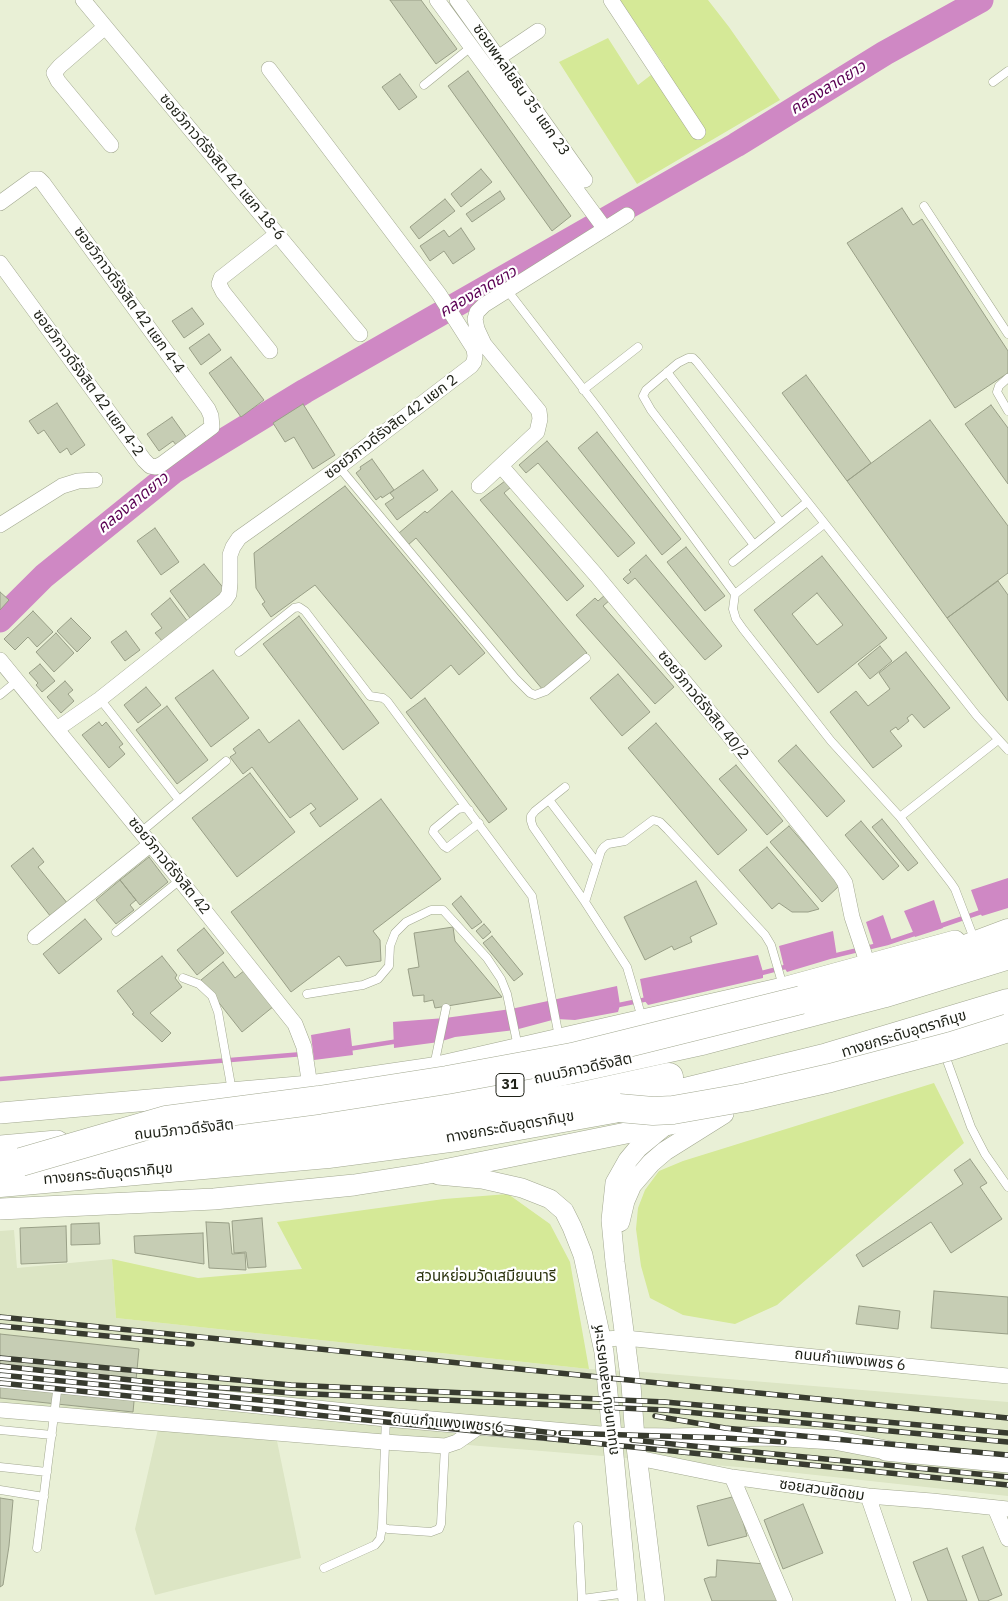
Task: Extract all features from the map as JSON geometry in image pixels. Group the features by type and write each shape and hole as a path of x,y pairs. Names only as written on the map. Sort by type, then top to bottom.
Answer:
{"highway":[{"path":"7,1157 166,1120 329,1099 447,1080 552,1060 788,986 928,963 1008,933"},
{"name":"ถนนวิภาวดีรังสิต","path":"7,1157 20,1147 324,1116 451,1100 526,1081 714,1040 884,996 1008,957"},
{"name":"ทางยกระดับอุตราภิมุข","path":"7,1157 343,1130 452,1117 578,1097 816,1042 1008,984"},
{"path":"0,1189 332,1160 462,1145 698,1098 825,1062 1008,1004"},
{"name":"ทางยกระดับอุตราภิมุข","path":"0,1183 328,1154 457,1137 619,1108 828,1057 1008,1004"},
{"path":"619,1108 653,1111 673,1110 747,1097 840,1076 951,1046 1008,1028"},
{"path":"440,1058 526,1081"}],"main road":[{"name":"31","path":"0,1113 310,1086 641,1012 788,986 866,958 970,927 1008,928"},
{"path":"0,1209 214,1199 345,1186 424,1174 724,1114 823,1092 1008,1039"}],"street":[{"name":"ซอยวิภาวดีรังสิต 42 แยก 18-6","path":"83,0 360,334"},
{"path":"437,0 603,227"},
{"name":"ซอยพหลโยธิน 35 แยก 23","path":"457,0 585,180"},
{"path":"611,0 698,132"},
{"path":"106,27 54,73 58,81 110,145"},
{"path":"498,58 538,31"},
{"name":"ซอยวิภาวดีรังสิต 42 แยก 2","path":"57,729 100,699 225,600 229,594 230,555 239,538 339,467 471,366 475,356 474,350 439,294 269,69"},
{"name":"ซอยวิภาวดีรังสิต 42 แยก 4-4","path":"0,203 29,181 39,179 43,183 208,410 211,416 212,427"},
{"path":"479,486 537,432 540,418 539,411 484,344 476,329 475,319 477,312 484,304 603,227 627,215"},
{"path":"270,351 223,292 219,284 221,278 277,234"},
{"name":"ซอยวิภาวดีรังสิต 42 แยก 4-2","path":"0,263 150,466 156,467 162,464 212,427"},
{"name":"ซอยวิภาวดีรังสิต 40/2","path":"501,466 596,575 727,732 840,876 848,893 854,922 866,958"},
{"path":"0,525 62,486 78,481 95,480"},
{"name":"ซอยวิภาวดีรังสิต 42","path":"0,660 295,1024 305,1052 310,1086"},
{"path":"35,937 151,844"},
{"path":"615,1262 620,1216 632,1185 651,1163 665,1151 724,1114"},
{"name":"ถนนเทศบาลสงเคราะห์","path":"655,1601 611,1220 615,1183 628,1160 638,1148 666,1125"},
{"name":"ถนนเทศบาลสงเคราะห์","path":"424,1174 482,1179 522,1188 550,1199 564,1212 572,1227 583,1255 602,1339 608,1382 628,1597"},
{"name":"ถนนกำแพงเพชร 6","path":"602,1339 625,1338 1008,1376"},
{"name":"ถนนกำแพงเพชร 6","path":"0,1378 386,1417 612,1437 637,1449 769,1436 834,1440 896,1452 1008,1463"},
{"path":"0,1410 54,1416 445,1446 457,1442 480,1426"},
{"name":"ซอยสวนชิดชม","path":"637,1449 732,1477 868,1496 1002,1508"},
{"path":"732,1477 785,1601"},
{"path":"868,1496 904,1601"},
{"path":"1002,1508 1008,1539"}],"lane":[{"path":"424,85 471,47"},
{"path":"993,82 1008,71"},
{"path":"924,206 1008,334"},
{"path":"507,290 735,594"},
{"path":"583,390 638,347"},
{"path":"754,545 651,410 643,396 646,390 667,372 688,358 693,358 698,362 977,716 1008,750"},
{"path":"667,372 781,523"},
{"path":"1008,378 999,386 997,392 1008,411"},
{"path":"339,467 515,678 530,693 534,695 546,691 586,658"},
{"path":"733,562 807,502"},
{"path":"824,524 735,594 733,609 736,619 832,741 900,817 955,889 970,927"},
{"path":"239,652 294,608 299,607 370,696 381,697 387,701 532,896 558,1030"},
{"path":"0,695 17,681"},
{"path":"100,699 179,800"},
{"path":"900,817 998,740"},
{"path":"141,832 226,761"},
{"path":"565,787 535,811 531,816 533,827 622,957 632,978 641,1012"},
{"path":"549,800 597,863"},
{"path":"469,810 464,808 458,809 434,829 433,832 447,848 479,823"},
{"path":"584,902 604,847 608,844 625,841 653,820 660,822 766,935 788,986"},
{"path":"116,932 180,880"},
{"path":"306,994 363,985 378,979 389,966 390,946 395,933 406,922 431,910 444,910 487,958 501,979 508,994 517,1040"},
{"path":"183,978 199,984 212,996 218,1012 232,1093"},
{"path":"440,1058 446,1008"},
{"path":"946,1058 971,1127 984,1154 1008,1187"},
{"path":"37,1548 58,1384"},
{"path":"324,1568 375,1545 380,1539 386,1417"},
{"path":"0,1430 52,1435"},
{"path":"382,1528 431,1532 439,1529 442,1524 445,1446"},
{"path":"0,1468 47,1472"},
{"path":"0,1490 44,1497"},
{"path":"578,1526 582,1600 628,1597"}],"shaded area":[{"path":"1008,878 1008,908 982,916 971,890"},
{"path":"934,900 943,928 915,937 904,911"},
{"path":"883,915 892,941 874,946 866,922"},
{"path":"833,931 837,957 787,972 779,946"},
{"path":"758,955 763,978 648,1005 644,1000 640,979"},
{"path":"617,986 620,1005 618,1012 575,1020 556,1019 515,1030 455,1037 439,1042 394,1048 393,1022 445,1018 511,1009"},
{"path":"350,1028 353,1055 314,1060 311,1035"},
{"path":"14,1230 17,1268 112,1259 116,1318 589,1369 1008,1402 1008,1496 751,1468 0,1407 0,1231"},
{"path":"158,1429 277,1441 301,1558 155,1595 135,1529"}],"green space":[{"path":"620,0 708,0 780,100 637,184 559,62 608,38 638,85 664,65"},
{"path":"934,1083 964,1143 777,1305 735,1324 683,1315 650,1298 641,1266 636,1229 638,1208 645,1190 659,1171 683,1161"},
{"name":"สวนหย่อมวัดเสมียนนารี","path":"508,1194 550,1224 570,1262 589,1369 116,1318 112,1259 198,1278 302,1269 277,1222 444,1199"}],"building":[{"path":"390,0 421,0 457,49 436,64"},
{"path":"468,71 571,216 552,231 448,86"},
{"path":"400,74 417,97 399,110 382,87"},
{"path":"481,169 492,182 461,207 451,194"},
{"path":"500,191 505,199 472,222 466,214"},
{"path":"445,199 455,211 419,239 410,227"},
{"path":"902,208 913,225 922,219 1008,351 1008,373 955,408 847,243"},
{"path":"461,228 475,249 453,264 444,251 430,261 420,246 444,230 449,237"},
{"path":"192,308 204,324 184,338 172,321"},
{"path":"209,334 221,350 201,365 189,348"},
{"path":"231,357 264,400 241,417 209,373"},
{"path":"806,375 871,463 847,481 782,393"},
{"path":"57,403 85,445 71,455 67,448 60,453 44,430 38,434 29,421"},
{"path":"303,404 335,455 313,469 294,437 285,442 273,423"},
{"path":"991,405 1008,428 1008,484 965,424"},
{"path":"172,417 187,438 176,445 173,441 159,451 147,434"},
{"path":"930,420 1008,526 1008,573 947,618 847,481"},
{"path":"597,432 681,539 662,555 578,448"},
{"path":"547,441 635,543 618,557 538,463 526,473 519,465"},
{"path":"372,459 394,490 376,500 356,473 361,469 360,467"},
{"path":"423,470 438,490 397,520 385,504 394,498 390,493"},
{"path":"505,481 511,487 504,493 584,586 567,601 480,500"},
{"path":"345,486 485,653 459,675 451,665 411,699 315,585 271,617 262,604 265,602 256,588 254,553"},
{"path":"452,491 587,653 543,690 416,538 408,545 399,533 425,511 427,513"},
{"path":"155,528 179,562 161,575 137,541"},
{"path":"686,547 725,596 705,611 667,562"},
{"path":"646,555 722,646 705,660 635,578 628,584 623,579 631,572 629,570"},
{"path":"822,556 887,638 818,693 754,610","holes":["817,593 843,625 817,645 792,614"]},
{"path":"204,564 225,590 190,618 170,591"},
{"path":"998,581 1008,595 1008,701 947,618"},
{"path":"0,592 9,600 0,610"},
{"path":"605,595 610,600 603,606 674,687 655,704 576,615 595,598 598,601"},
{"path":"170,598 188,622 163,642 155,633 162,628 151,614"},
{"path":"33,611 53,632 37,647 28,637 15,650 4,639"},
{"path":"299,616 379,723 343,750 263,644"},
{"path":"71,618 91,638 77,652 57,631"},
{"path":"126,631 140,650 125,661 111,642"},
{"path":"56,633 74,653 54,672 36,652"},
{"path":"880,646 892,661 870,679 858,664"},
{"path":"906,652 950,708 924,728 912,714 907,718 909,721 898,730 896,727 890,731 902,746 873,768 830,712 856,691 868,706 890,689 879,673"},
{"path":"40,664 55,681 42,692 36,685 38,683 29,673"},
{"path":"213,670 249,718 211,747 175,698"},
{"path":"618,674 650,712 622,736 590,698"},
{"path":"65,681 73,690 68,694 74,701 61,713 47,697"},
{"path":"146,687 161,705 138,723 124,705"},
{"path":"425,698 507,809 489,823 406,712"},
{"path":"167,706 208,760 177,784 136,730"},
{"path":"299,720 358,799 320,827 310,813 316,809 311,803 290,818 252,767 243,774 230,757 236,753 233,749 259,729 269,743"},
{"path":"99,722 102,726 106,722 123,744 119,747 125,754 109,768 82,735"},
{"path":"656,723 747,830 718,855 628,748"},
{"path":"796,745 845,801 827,817 778,761"},
{"path":"736,765 783,821 767,835 719,779"},
{"path":"250,773 295,832 237,877 192,818"},
{"path":"381,799 441,879 373,931 380,940 381,961 346,966 339,956 291,992 231,912"},
{"path":"882,819 918,863 908,871 872,827"},
{"path":"861,821 899,866 883,880 845,835"},
{"path":"789,826 840,885 822,902 770,842"},
{"path":"767,847 819,909 808,912 792,912 779,903 772,909 739,870"},
{"path":"33,848 44,862 38,867 68,904 51,917 11,866"},
{"path":"149,857 168,882 140,905 120,880"},
{"path":"120,880 136,900 130,905 134,910 116,924 96,900"},
{"path":"696,881 717,924 690,937 692,942 674,950 672,946 645,960 624,917"},
{"path":"461,896 482,922 472,929 452,904"},
{"path":"85,919 102,939 59,974 43,954"},
{"path":"484,924 491,932 483,939 476,931"},
{"path":"453,927 455,941 502,997 435,1008 433,1000 424,1002 424,995 413,996 408,969 419,967 414,933"},
{"path":"204,928 224,953 197,975 177,950"},
{"path":"492,936 523,974 514,981 483,943"},
{"path":"162,956 177,975 175,978 182,987 150,1013 171,1033 162,1042 132,1014 134,1013 117,991"},
{"path":"223,962 235,978 245,970 274,1006 242,1032 201,980"},
{"path":"970,1159 987,1183 980,1187 1002,1219 951,1253 931,1222 863,1267 856,1255 963,1184 954,1170"},
{"path":"262,1218 266,1267 248,1268 246,1252 234,1253 232,1221"},
{"path":"206,1222 229,1223 232,1254 245,1253 246,1270 209,1268"},
{"path":"99,1223 100,1244 71,1245 71,1224"},
{"path":"66,1226 67,1262 21,1264 20,1228"},
{"path":"203,1233 204,1264 135,1253 134,1236"},
{"path":"934,1291 1008,1297 1008,1334 931,1328"},
{"path":"859,1306 900,1311 898,1329 856,1324"},
{"path":"0,1334 139,1349 133,1412 0,1398"},
{"path":"736,1496 747,1536 708,1546 697,1506"},
{"path":"0,1498 13,1500 9,1546 3,1585 0,1587"},
{"path":"803,1504 823,1553 783,1569 764,1520"},
{"path":"983,1547 1002,1595 987,1601 979,1601 962,1556"},
{"path":"947,1548 967,1601 928,1601 913,1562"},
{"path":"717,1560 765,1564 780,1601 712,1601 704,1579 716,1577"}],"waterway":[{"name":"คลองลาดยาว","path":"0,620 44,576 174,471 305,391 736,145 885,53 981,0"},
{"path":"937,927 984,911"},
{"path":"833,956 887,943 920,932"},
{"path":"758,974 789,966"},
{"path":"614,1006 648,999"},
{"path":"348,1049 399,1041"},
{"path":"0,1079 303,1054"}],"railway":[{"path":"0,1317 1008,1418"},
{"path":"0,1326 192,1344"},
{"path":"0,1358 291,1385 665,1402 1008,1433"},
{"path":"0,1366 159,1383 292,1393 665,1410 1008,1442"},
{"path":"0,1375 290,1403 554,1433"},
{"path":"0,1383 1008,1485"},
{"path":"655,1416 725,1428 1008,1455"},
{"path":"561,1433 726,1438 784,1442"},
{"path":"632,1440 1008,1477"}]}
